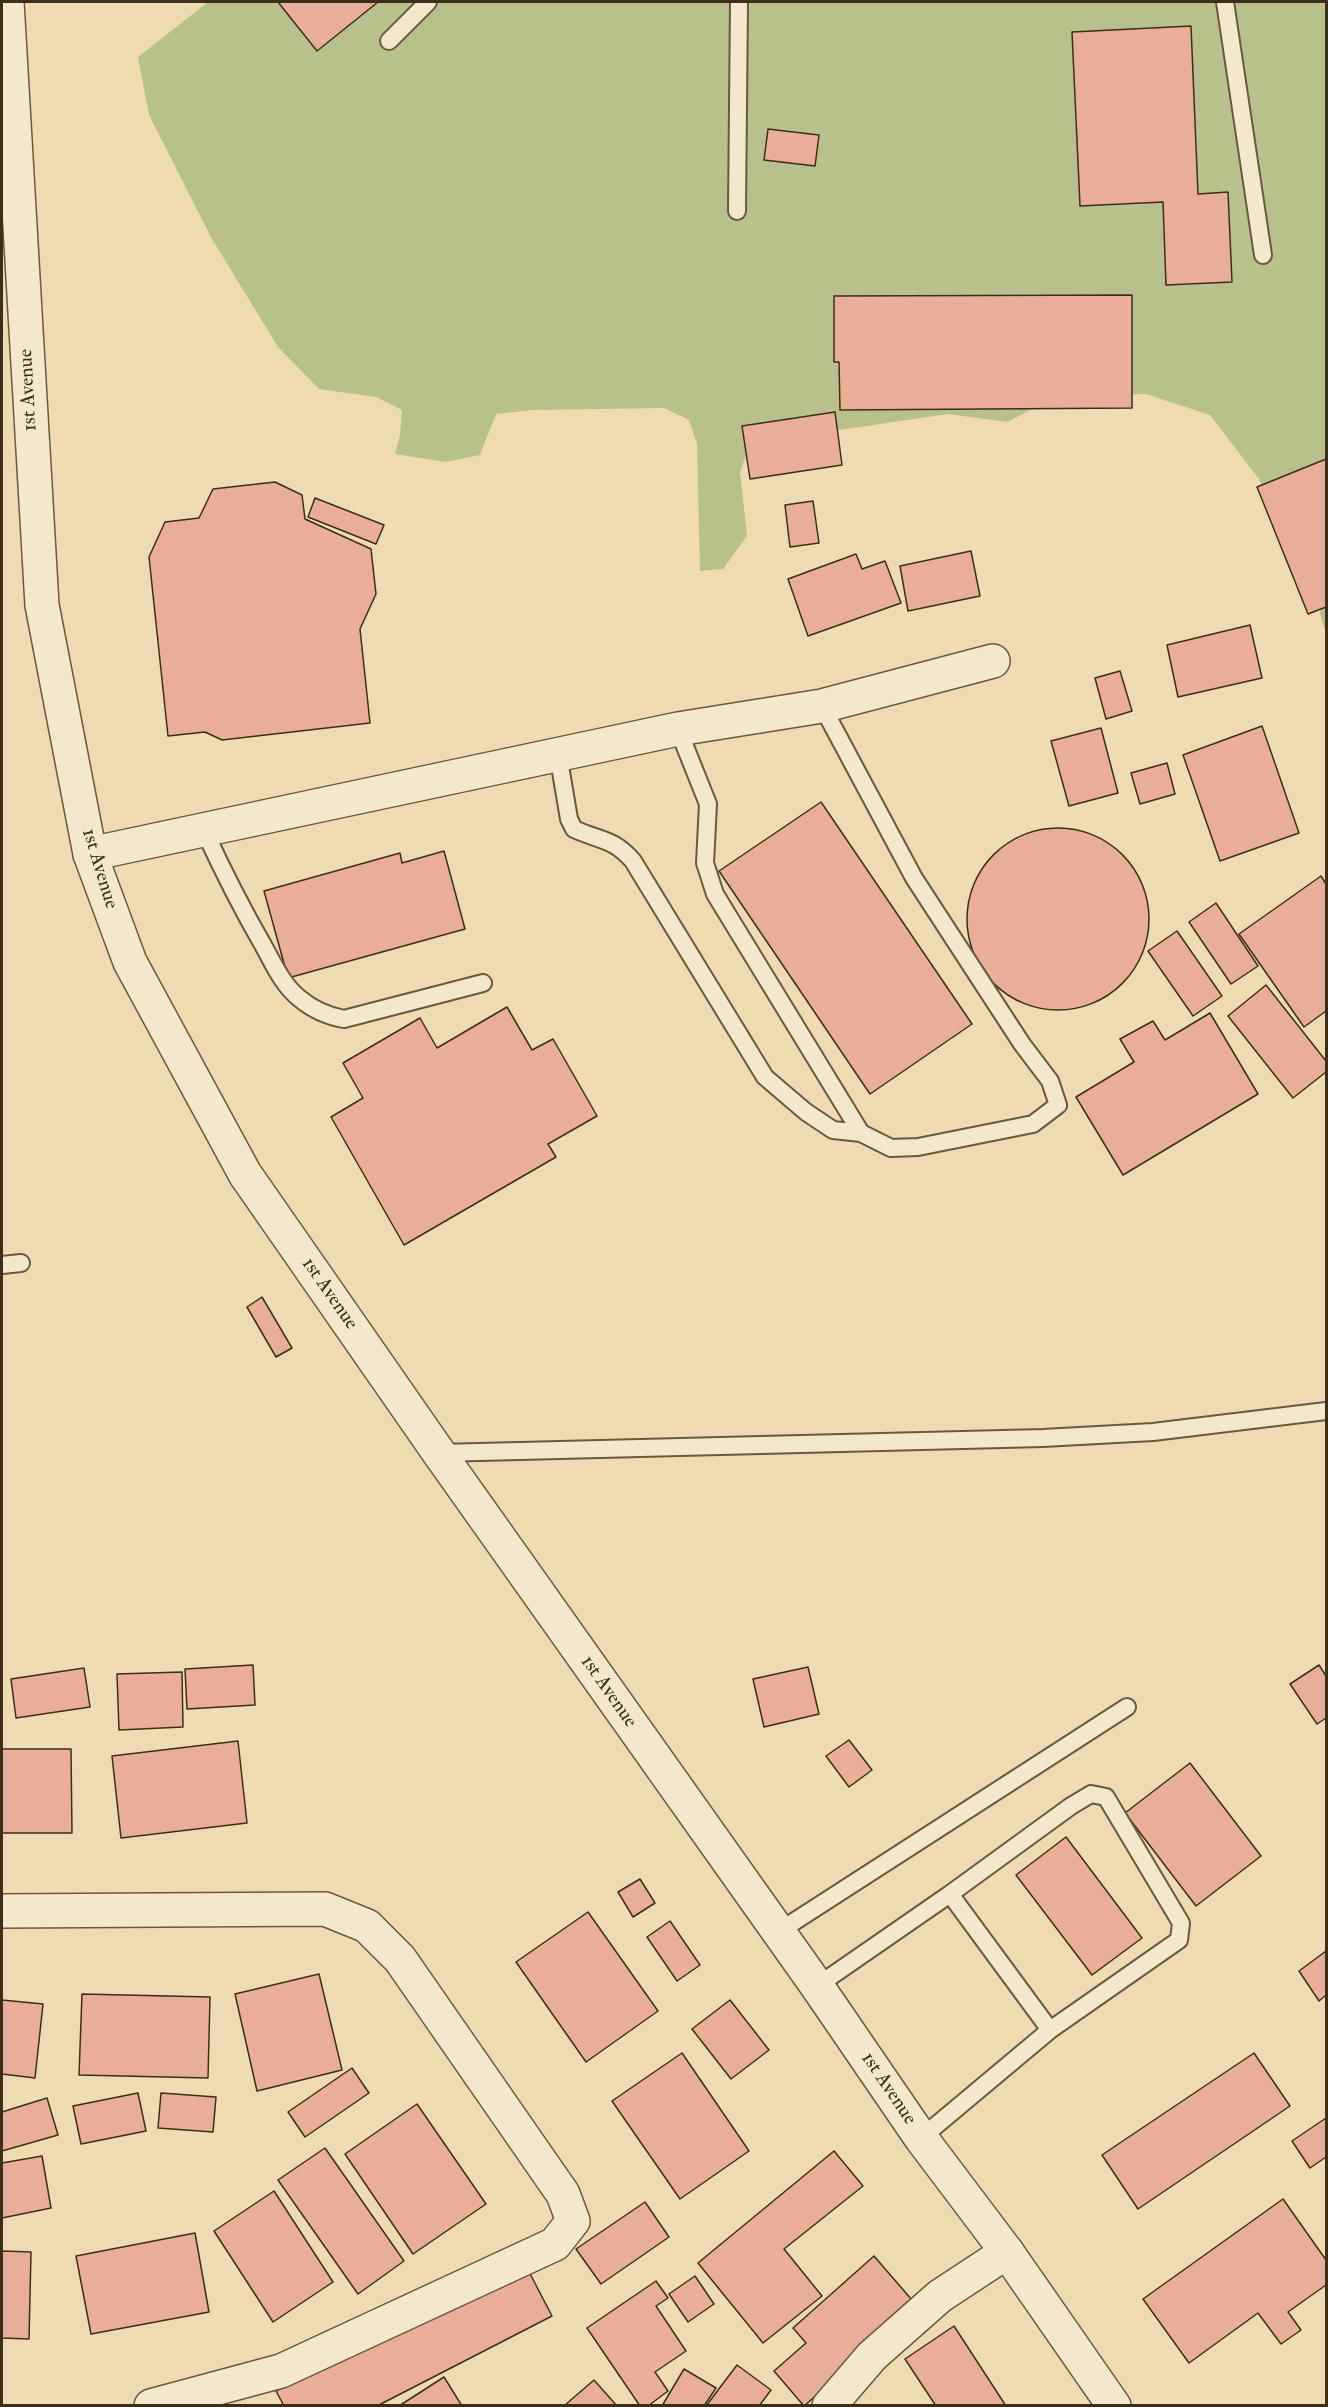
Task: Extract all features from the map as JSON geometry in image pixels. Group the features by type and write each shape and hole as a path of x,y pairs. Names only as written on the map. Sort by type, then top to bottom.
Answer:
{"street":[{"name":"1st Avenue","path":"7,2 42,605 90,854 130,962 245,1174 439,1453 817,1986 921,2138 1007,2252 1114,2406"},
{"path":"90,854 678,729 822,706 993,661"},
{"path":"2,1911 325,1909 368,1926 400,1959 563,2194 573,2221 555,2244 281,2370 151,2406"},
{"path":"829,2406 872,2356 940,2296 1007,2252"}],"lane":[{"path":"389,40 429,2"},
{"path":"736,211 739,2"},
{"path":"1225,2 1263,255"},
{"path":"558,754 569,819 574,829 612,842 633,861 765,1077 806,1112 833,1130 861,1133 891,1148 918,1147 1033,1124 1058,1105 1050,1081 1022,1044 914,878 822,706"},
{"path":"678,729 708,804 705,862 715,894 861,1133"},
{"path":"204,830 231,889 283,980 298,997 316,1010 344,1019 483,983"},
{"path":"2,1265 21,1263"},
{"path":"439,1453 1043,1438 1152,1432 1326,1411"},
{"path":"778,1932 1127,1707"},
{"path":"817,1986 950,1894 1071,1806 1091,1794 1106,1797 1181,1923 1179,1940 1050,2030 921,2138"},
{"path":"950,1894 1050,2030"}],"green space":[{"path":"208,2 1326,2 1326,632 1313,583 1283,541 1259,479 1210,415 1146,394 1056,397 1007,422 948,414 805,435 752,439 740,472 747,536 723,569 700,571 697,444 689,420 664,408 532,410 496,414 480,455 446,462 395,454 400,435 402,410 376,397 319,389 278,347 212,239 149,115 138,57"}],"building":[{"path":"278,2 378,2 317,51"},
{"path":"1191,26 1198,194 1228,192 1232,282 1166,285 1163,202 1080,206 1072,32"},
{"path":"768,129 819,135 815,166 764,160"},
{"path":"1132,295 1132,408 840,410 839,362 834,362 834,296"},
{"path":"835,412 842,465 750,479 742,426"},
{"path":"1326,459 1326,607 1308,614 1257,487"},
{"path":"275,482 302,495 305,519 371,549 376,594 360,629 370,723 222,740 205,732 168,736 149,557 165,522 199,518 213,489"},
{"path":"315,498 384,525 376,544 308,517"},
{"path":"813,501 819,543 790,547 785,505"},
{"path":"971,551 980,596 908,611 900,566"},
{"path":"856,554 862,569 885,561 901,603 808,636 788,579"},
{"path":"1250,625 1262,678 1178,697 1167,645"},
{"path":"1120,671 1132,711 1106,719 1095,678"},
{"path":"1262,726 1299,833 1220,861 1183,755"},
{"path":"1101,728 1118,793 1069,806 1051,741"},
{"path":"1167,763 1175,794 1140,804 1131,773"},
{"path":"821,802 972,1024 870,1094 719,871"},
{"path":"1058,828 1093,835 1109,843 1122,855 1134,868 1142,884 1149,919 1142,954 1134,970 1122,983 1109,995 1093,1003 1058,1010 1023,1003 1007,995 994,983 982,970 974,954 967,919 974,884 982,868 994,855 1007,843 1023,835"},
{"path":"444,851 465,929 288,978 264,891 400,853 402,863"},
{"path":"1321,876 1326,884 1326,1011 1304,1027 1239,934"},
{"path":"1216,903 1258,966 1231,984 1189,922"},
{"path":"1177,931 1222,996 1193,1016 1148,951"},
{"path":"1266,985 1326,1061 1326,1072 1293,1098 1228,1016"},
{"path":"507,1007 532,1050 553,1039 597,1116 548,1144 556,1157 404,1245 331,1117 363,1098 343,1063 420,1018 437,1048"},
{"path":"1210,1013 1258,1094 1123,1175 1076,1097 1134,1062 1120,1039 1153,1021 1165,1040"},
{"path":"262,1297 292,1348 276,1357 247,1307"},
{"path":"253,1665 255,1705 187,1709 185,1669"},
{"path":"1319,1665 1326,1676 1326,1718 1317,1724 1290,1684"},
{"path":"808,1667 819,1714 764,1727 753,1679"},
{"path":"84,1668 90,1707 16,1718 11,1679"},
{"path":"182,1672 183,1727 119,1730 117,1674"},
{"path":"849,1740 872,1770 849,1787 826,1756"},
{"path":"238,1741 247,1823 121,1838 112,1756"},
{"path":"2,1749 71,1749 72,1833 2,1833"},
{"path":"1190,1763 1261,1856 1196,1906 1125,1813"},
{"path":"1066,1837 1142,1938 1092,1975 1016,1875"},
{"path":"640,1879 655,1903 633,1917 618,1892"},
{"path":"588,1912 658,2011 586,2062 516,1962"},
{"path":"670,1921 700,1965 677,1981 647,1937"},
{"path":"1326,1951 1326,1995 1319,2001 1299,1971"},
{"path":"319,1974 342,2070 257,2091 235,1994"},
{"path":"82,1994 210,1997 208,2078 79,2075"},
{"path":"2,2000 43,2004 35,2078 2,2074"},
{"path":"730,2000 769,2050 731,2079 692,2029"},
{"path":"682,2053 749,2151 680,2199 612,2101"},
{"path":"1254,2053 1290,2106 1138,2209 1102,2155"},
{"path":"352,2068 369,2093 305,2137 288,2112"},
{"path":"138,2093 146,2131 81,2144 73,2106"},
{"path":"161,2093 216,2097 213,2132 158,2128"},
{"path":"47,2098 58,2135 2,2151 2,2112"},
{"path":"417,2104 486,2204 413,2254 345,2154"},
{"path":"1326,2118 1326,2157 1310,2168 1292,2141"},
{"path":"325,2148 404,2261 358,2294 278,2180"},
{"path":"834,2151 863,2186 784,2249 822,2296 763,2343 698,2263"},
{"path":"42,2156 51,2208 2,2218 2,2163"},
{"path":"274,2191 333,2282 273,2322 214,2231"},
{"path":"1283,2199 1326,2260 1326,2285 1288,2312 1301,2330 1281,2344 1258,2313 1189,2363 1143,2299"},
{"path":"645,2202 669,2237 601,2284 576,2249"},
{"path":"195,2233 209,2312 91,2334 76,2256"},
{"path":"2,2251 31,2252 29,2339 2,2338"},
{"path":"874,2256 918,2307 804,2406 774,2371 806,2343 793,2328"},
{"path":"525,2264 552,2316 377,2406 284,2406 276,2391"},
{"path":"695,2276 714,2304 688,2322 669,2294"},
{"path":"656,2281 668,2298 656,2306 686,2351 655,2372 668,2391 648,2406 640,2406 587,2328"},
{"path":"954,2326 1006,2406 936,2406 905,2359"},
{"path":"737,2365 771,2390 759,2406 706,2406"},
{"path":"684,2369 716,2388 704,2406 662,2406"},
{"path":"444,2377 462,2406 399,2406"},
{"path":"594,2380 617,2406 565,2406 565,2405"}]}
